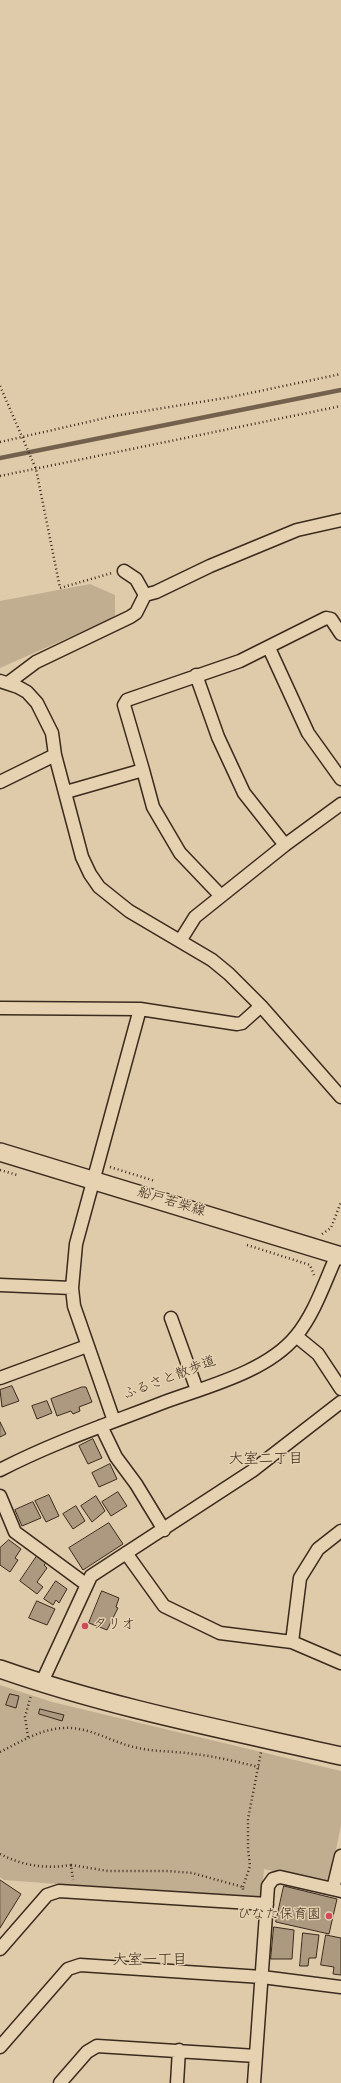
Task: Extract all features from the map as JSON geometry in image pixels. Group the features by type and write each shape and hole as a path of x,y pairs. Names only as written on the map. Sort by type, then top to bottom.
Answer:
{"street":[{"path":"4,682 36,662 130,617 136,613 145,595 156,592 210,566 297,530 341,520"},
{"path":"124,571 136,579 145,595"},
{"path":"221,896 180,853 153,807 144,770 124,705 127,700 240,661 269,648 326,618 331,620 341,634"},
{"path":"269,648 308,733 341,779"},
{"path":"196,675 218,737 244,793 285,845"},
{"path":"4,682 26,692 37,703 52,732 55,755 82,856 90,874 99,887 124,907 212,960 230,974 341,1097"},
{"path":"0,782 55,755"},
{"path":"66,792 144,770"},
{"path":"180,941 195,917 285,845 341,804"},
{"path":"0,1008 140,1009 242,1023 260,1006"},
{"path":"114,1421 74,1306 72,1288 76,1244 140,1009"},
{"name":"船戸若柴線","path":"0,1152 340,1252"},
{"path":"0,1470 25,1457 101,1426 251,1369 275,1355 296,1336 312,1310 340,1252"},
{"path":"0,1285 72,1288"},
{"path":"171,1318 197,1390"},
{"path":"296,1336 318,1354 341,1389"},
{"path":"0,1378 87,1346"},
{"path":"37,1687 91,1576 126,1552 164,1530 252,1471 341,1402"},
{"path":"101,1426 116,1457 136,1484 164,1530"},
{"path":"0,1496 15,1532 87,1585"},
{"path":"292,1642 300,1578 318,1549 341,1532"},
{"path":"126,1552 164,1606 220,1633 292,1642 341,1663"},
{"path":"0,1669 37,1687 341,1756"},
{"path":"254,2083 268,1886 273,1879 280,1877 337,1890 341,1856"},
{"path":"0,1948 47,1895 59,1891 266,1904"},
{"path":"0,2047 68,1969 80,1965 262,1977 341,1987"},
{"path":"60,2083 87,2052 97,2046 256,2056"},
{"path":"176,2083 179,2050"}],"path":[{"path":"0,442 114,416 231,397 341,374"},
{"path":"0,386 36,469 60,588 124,571"},
{"path":"0,476 341,406"},
{"path":"323,1234 332,1228 341,1202"},
{"path":"28,1737 25,1717 37,1687"},
{"path":"0,1752 28,1737 56,1729 80,1729 140,1748 193,1754 259,1767"},
{"path":"242,1903 243,1887 250,1866 248,1849 248,1819 262,1750"},
{"path":"0,1854 20,1863 32,1866 53,1867 71,1865 108,1871 168,1870 192,1873 243,1887"},
{"path":"71,1865 74,1872 73,1892"}],"shaded area":[{"path":"90,584 115,595 115,617 0,668 0,601"},
{"path":"0,1685 52,1702 341,1771 341,1825 330,1879 323,1882 264,1869 262,1894 256,1899 4,1880 0,1877"}],"building":[{"path":"12,1386 19,1401 2,1407 0,1390"},
{"path":"82,1387 86,1387 92,1402 79,1407 80,1411 73,1414 71,1411 57,1416 51,1399"},
{"path":"47,1401 52,1413 37,1419 32,1406"},
{"path":"0,1422 6,1434 0,1437"},
{"path":"93,1439 102,1458 88,1464 79,1446"},
{"path":"110,1464 117,1479 99,1487 92,1473"},
{"path":"118,1492 127,1506 111,1516 102,1502"},
{"path":"49,1495 59,1516 46,1522 35,1501"},
{"path":"96,1496 105,1511 92,1522 81,1506"},
{"path":"33,1502 41,1518 22,1526 15,1510"},
{"path":"76,1506 85,1521 73,1529 63,1514"},
{"path":"109,1523 123,1544 83,1570 69,1548"},
{"path":"9,1540 21,1549 15,1558 18,1560 10,1572 0,1565 0,1548"},
{"path":"37,1556 46,1563 44,1565 47,1568 37,1582 43,1587 37,1594 20,1581"},
{"path":"56,1581 67,1589 59,1603 56,1600 53,1605 44,1599"},
{"path":"102,1591 119,1598 116,1607 118,1608 107,1630 89,1623"},
{"path":"37,1601 55,1609 47,1625 29,1618"},
{"path":"10,1694 19,1696 16,1708 6,1705"},
{"path":"40,1709 64,1715 62,1721 39,1714"},
{"path":"0,1880 21,1894 0,1928"},
{"name":"ひなた保育園","path":"284,1886 337,1899 329,1934 276,1922"},
{"path":"274,1927 294,1930 292,1959 271,1959"},
{"path":"303,1933 319,1935 316,1958 309,1958 308,1966 300,1966"},
{"path":"326,1935 341,1938 341,1975 333,1974 334,1967 321,1965"}],"waterway":[{"path":"0,458 341,390"}],"place":[{"name":"タリオ","path":"85,1626"},
{"name":"ひなた保育園","path":"329,1916"}],"district":[{"name":"大室二丁目","path":"266,1460"},
{"name":"大室一丁目","path":"150,1961"}]}
